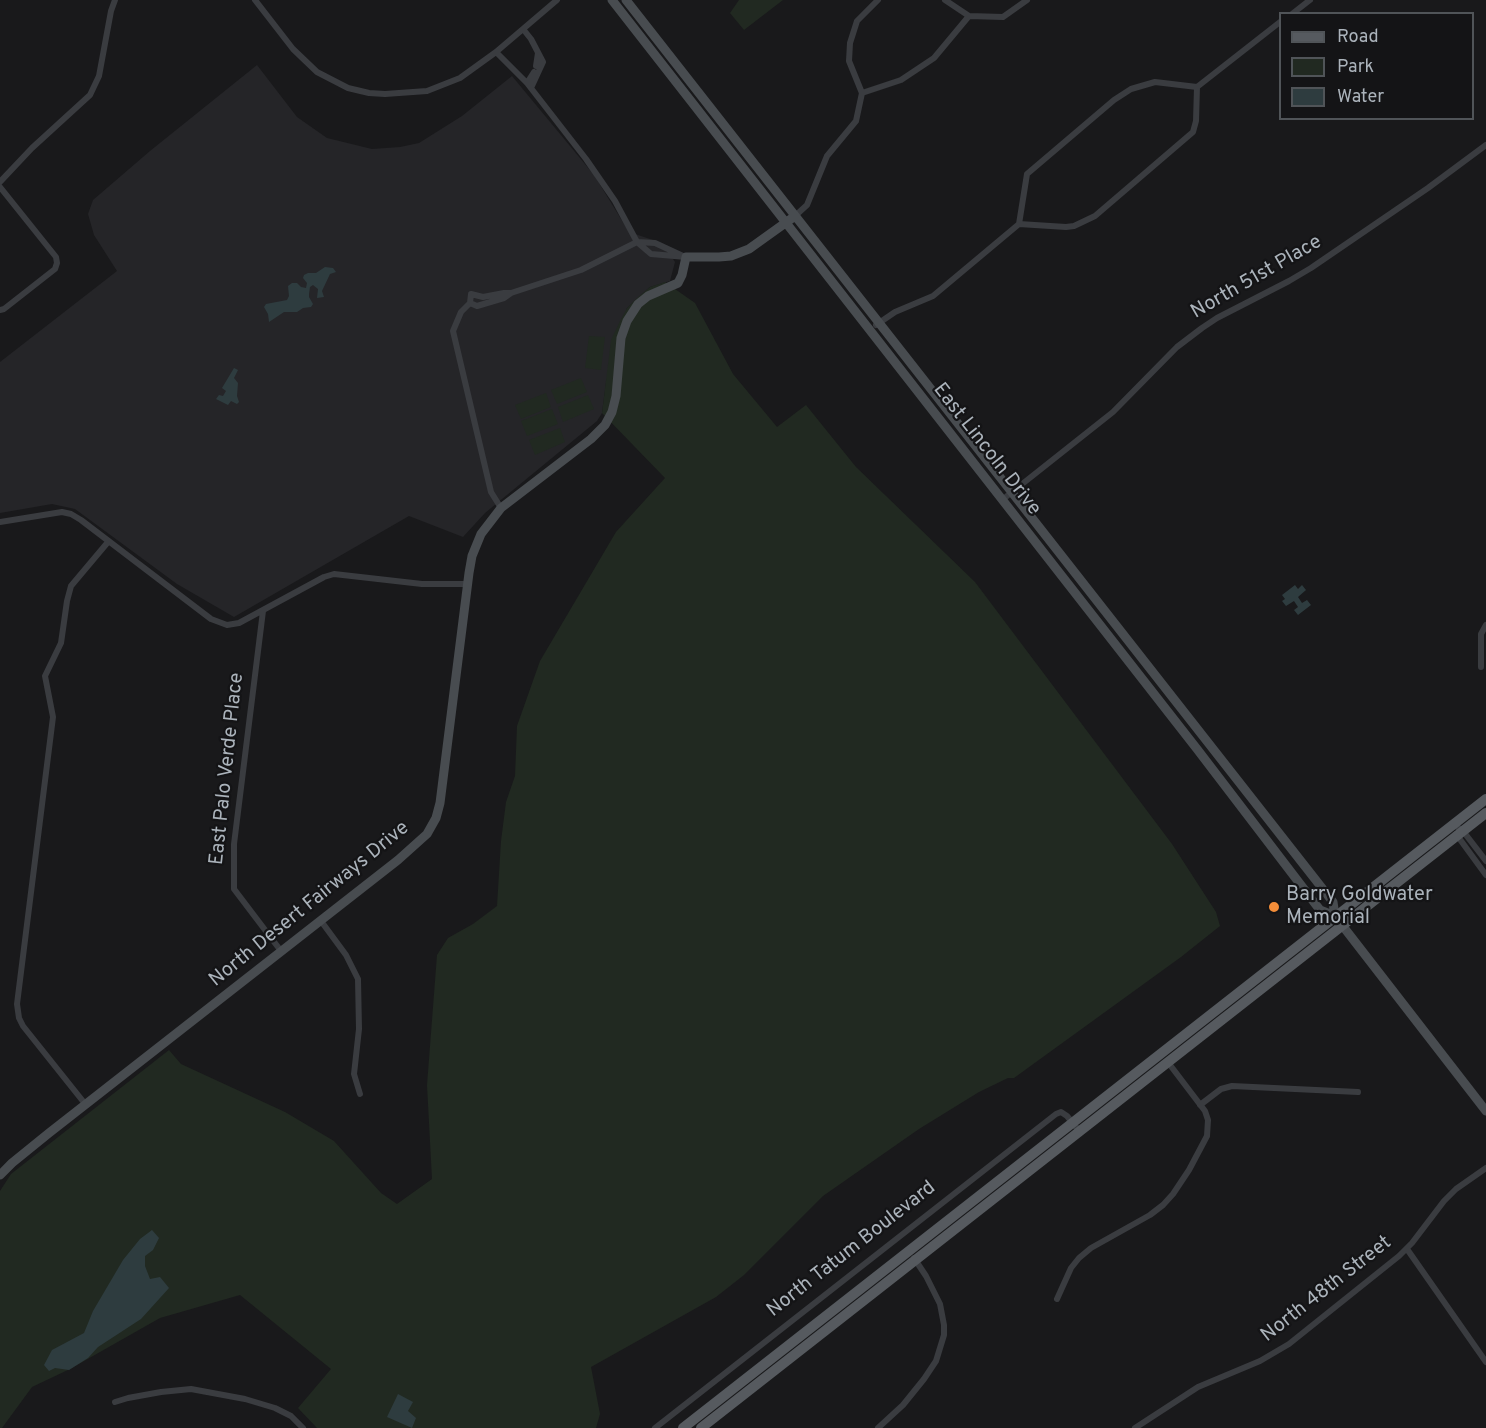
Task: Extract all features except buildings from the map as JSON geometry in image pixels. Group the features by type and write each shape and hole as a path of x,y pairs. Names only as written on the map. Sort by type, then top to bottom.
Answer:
{"main road":[{"name":"East Lincoln Drive","path":"612,0 1320,910 1335,916"},
{"name":"East Lincoln Drive","path":"626,0 1333,902 1335,916 1342,926 1486,1111"},
{"path":"698,112 708,104"},
{"path":"686,257 731,256 749,249 795,216"},
{"name":"North Desert Fairways Drive","path":"2,1170 420,843 432,826 440,803 467,584 472,556 478,540 501,508 591,439 605,425 614,403 619,350 627,321 635,308 648,296 678,283 686,257"},
{"name":"North Tatum Boulevard","path":"683,1428 1486,799"},
{"path":"701,1428 1486,813"}],"street":[{"path":"0,182 32,148 90,95 99,76 115,0"},
{"path":"255,0 304,61 348,88 369,93 427,91 460,78 496,52 557,0"},
{"path":"795,216 807,205 826,156 856,121 862,93 849,61 850,43 857,21 878,0"},
{"path":"945,0 969,16 1003,17 1027,0"},
{"path":"1295,12 1310,0"},
{"path":"862,93 901,80 934,58 969,16"},
{"path":"869,330 895,312 933,296 1019,224 1027,174 1114,100 1131,89 1145,84 1165,82 1197,87 1279,24"},
{"path":"523,29 543,62 529,86"},
{"path":"529,86 535,69 537,49"},
{"path":"496,52 529,86 586,159 615,201 637,242 651,255 686,257"},
{"path":"1019,224 1066,227 1074,226 1095,216 1193,132 1196,121 1197,87"},
{"name":"North 51st Place","path":"1002,500 1112,413 1177,347 1202,328 1311,268 1486,145"},
{"path":"0,187 56,257 57,263 55,269 0,310"},
{"path":"470,303 477,306 504,298 511,293 581,270 637,242 655,243 686,257"},
{"path":"501,508 491,492 453,331 461,312 470,303 471,294 483,297 511,293"},
{"path":"0,522 66,512 81,520 216,623 227,626 239,623 324,577 334,574 422,584 467,584"},
{"path":"86,1105 23,1026 17,1004 53,717 45,676 62,643 65,609 71,586 108,542"},
{"name":"East Palo Verde Place","path":"263,611 234,844 234,889 281,951"},
{"path":"1481,667 1481,633 1486,625"},
{"path":"1453,824 1486,875"},
{"path":"1460,834 1486,861"},
{"path":"321,921 346,955 358,979 359,1029 354,1074 360,1094"},
{"path":"1057,1299 1066,1277 1078,1260 1091,1248 1150,1215 1173,1194 1207,1136 1208,1120 1200,1105 1160,1053"},
{"path":"1200,1105 1221,1089 1232,1086 1358,1092"},
{"name":"North Tatum Boulevard","path":"654,1428 1056,1114 1061,1113 1067,1116 1072,1122"},
{"path":"1072,1122 1080,1132"},
{"name":"North 48th Street","path":"1135,1428 1198,1387 1277,1353 1407,1249 1443,1201 1486,1168"},
{"path":"1407,1249 1486,1362"},
{"path":"878,1428 903,1405 924,1379 936,1362 944,1335 939,1305 926,1276 908,1251"},
{"path":"115,1402 161,1392 191,1389 245,1399 275,1408 291,1416 303,1428"}],"shaded area":[{"path":"257,65 297,117 327,138 372,149 419,143 462,116 512,76 594,175 629,232 662,243 675,262 670,281 650,287 627,308 606,383 602,413 597,421 485,513 463,537 409,516 234,617 177,584 75,509 52,504 0,513 0,362 117,271 94,235 88,214 93,200"}],"green space":[{"path":"739,0 783,0 744,30 730,13"},
{"path":"665,282 695,303 733,374 777,427 806,405 856,467 975,582 1172,844 1216,912 1220,926 1014,1078 1008,1078 979,1092 919,1129 823,1196 744,1275 716,1297 591,1367 600,1414 596,1428 317,1428 298,1408 331,1369 240,1295 160,1318 70,1369 32,1387 0,1428 0,1191 11,1174 169,1050 181,1064 285,1112 334,1141 381,1193 397,1204 432,1179 427,1085 437,955 448,938 473,924 497,906 506,802 515,776 517,726 540,661 616,532 665,478 602,413 611,340 620,321 627,308 637,298 650,287"},
{"path":"589,336 605,337 601,370 585,368"},
{"path":"581,378 587,392 557,404 551,390"},
{"path":"546,393 551,407 521,419 515,405"},
{"path":"588,395 594,409 563,422 558,407"},
{"path":"552,409 558,424 527,436 521,421"},
{"path":"560,428 565,442 535,455 529,440"}],"water":[{"path":"325,267 333,268 336,272 330,274 322,291 324,297 317,298 318,289 313,285 310,287 309,294 313,304 311,307 297,312 284,312 269,322 264,307 266,304 287,300 288,286 297,283 306,288 304,275 316,273"},
{"path":"234,368 238,370 234,378 238,383 239,402 237,404 231,401 228,405 216,399 219,395 223,396 226,391 222,388"},
{"path":"1295,585 1298,589 1302,585 1306,590 1298,597 1302,603 1307,600 1311,605 1298,615 1294,610 1298,607 1294,601 1286,606 1282,601 1285,599 1282,595"},
{"path":"152,1230 159,1238 153,1250 145,1256 145,1266 150,1279 160,1277 169,1288 141,1319 98,1347 88,1358 69,1370 55,1368 49,1371 44,1365 52,1350 84,1333 93,1311 123,1260 140,1239"},
{"path":"398,1394 413,1402 408,1411 416,1418 412,1428 387,1417"}],"place":[{"name":"Barry Goldwater Memorial","path":"1274,907"}]}
